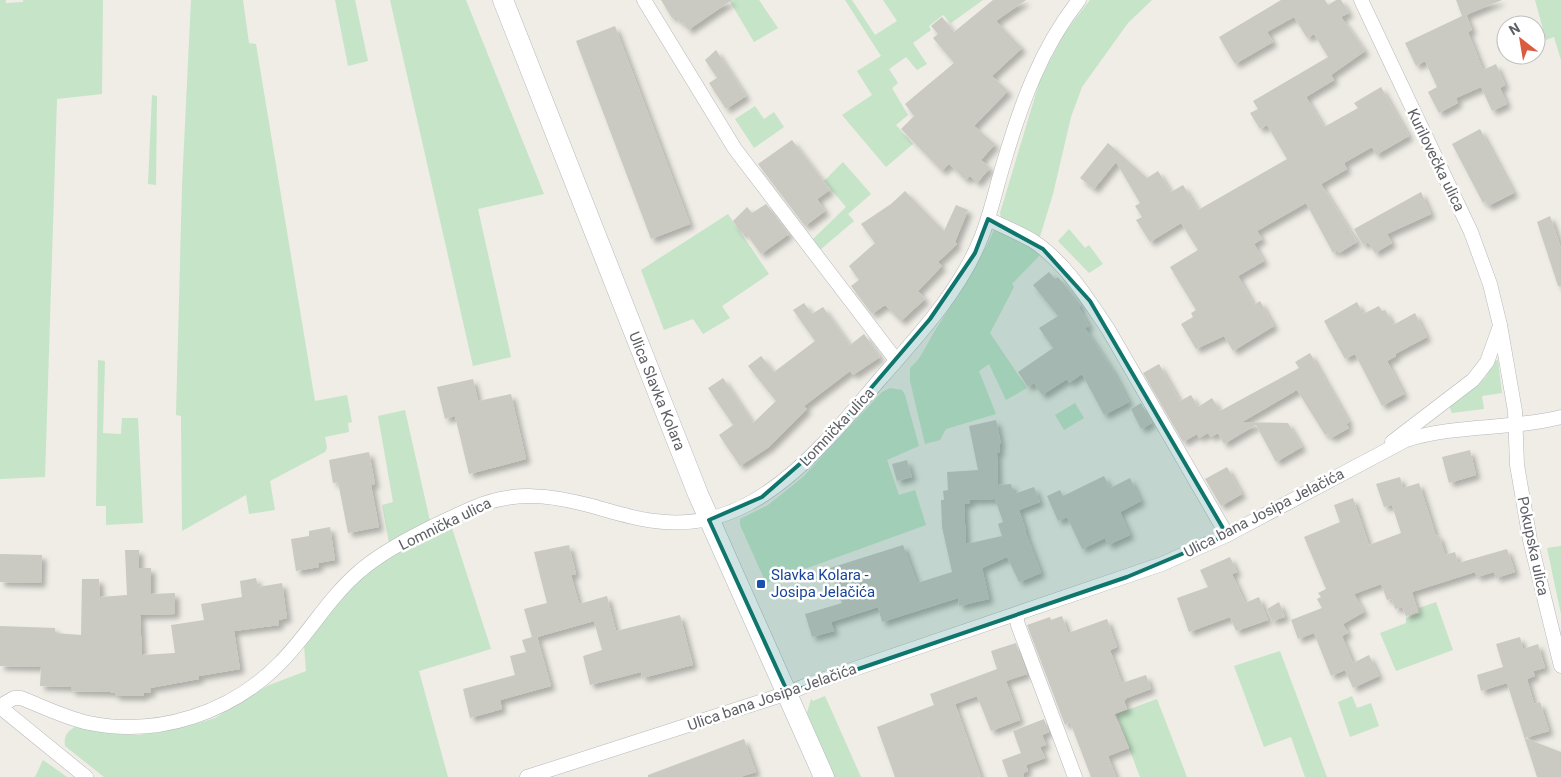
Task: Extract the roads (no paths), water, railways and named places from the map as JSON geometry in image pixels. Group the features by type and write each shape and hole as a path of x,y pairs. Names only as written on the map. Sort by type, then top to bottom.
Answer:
{"main road":[{"name":"Ulica Slavka Kolara","path":"503,0 709,520 824,777"}],"street":[{"path":"644,0 731,143 896,360"},
{"name":"Lomnička ulica","path":"0,706 14,698 21,698 85,722 122,728 191,718 211,711 244,694 268,675 299,642 332,598 370,563 469,509 500,498 522,495 544,496 656,522 680,523 709,520 746,506 781,484 825,442 896,360 930,319 964,272 982,237 1018,117 1033,76 1058,27 1079,0"},
{"name":"Kurilovečka ulica","path":"1361,0 1471,232 1490,284 1500,325 1514,411 1514,425"},
{"path":"988,219 1033,241 1043,249 1074,280 1090,301 1123,353 1227,535"},
{"path":"1383,450 1414,423 1473,380 1486,362 1500,325"},
{"name":"Ulica bana Josipa Jelačića","path":"528,777 788,693 1162,564 1227,535 1383,450 1426,434 1471,427 1514,425 1561,416"},
{"name":"Pokupska ulica","path":"1514,425 1517,465 1530,540 1561,666"},
{"path":"1016,614 1018,625 1075,777"},
{"path":"0,706 86,777"}],"place":[{"name":"Slavka Kolara - Josipa Jelačića","path":"761,584"}]}
